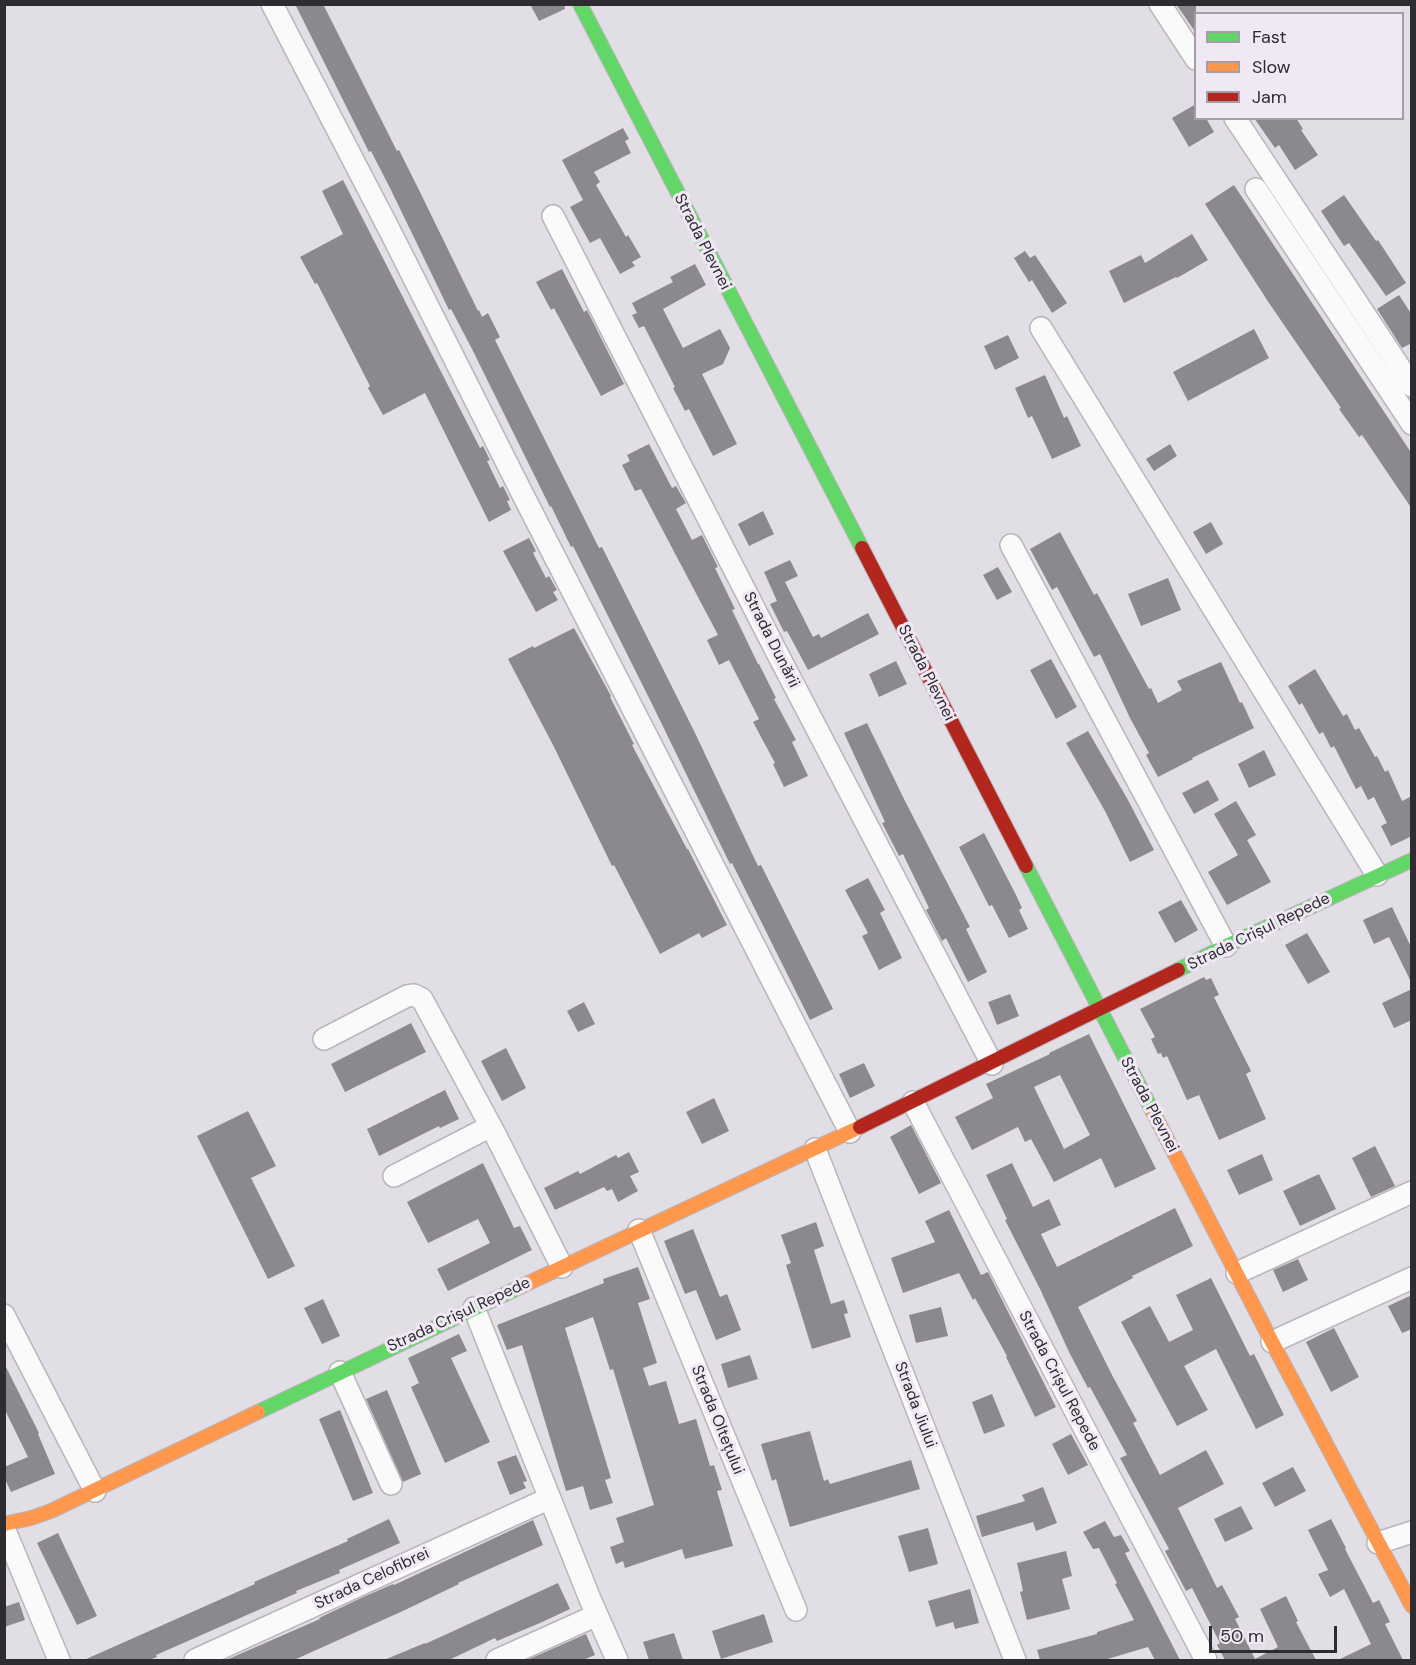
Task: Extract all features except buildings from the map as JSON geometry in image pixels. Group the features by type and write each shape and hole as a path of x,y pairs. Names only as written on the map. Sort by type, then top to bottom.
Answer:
{"street":[{"path":"272,4 850,1132"},
{"name":"Strada Plevnei","path":"580,4 1100,1011 1412,1606"},
{"path":"1160,4 1194,56"},
{"path":"1236,120 1412,386"},
{"path":"1256,189 1412,423"},
{"name":"Strada Dunării","path":"552,216 992,1064"},
{"path":"1041,328 1377,876"},
{"path":"1011,545 1226,946"},
{"name":"Strada Crișul Repede","path":"4,1524 51,1511 95,1491 474,1308 992,1064 1226,946 1412,860"},
{"path":"324,1039 407,996 414,995 422,999 491,1126 562,1267"},
{"name":"Strada Crișul Repede","path":"913,1101 1206,1660"},
{"path":"394,1176 491,1126"},
{"name":"Strada Jiului","path":"815,1149 1015,1660"},
{"path":"1237,1273 1412,1192"},
{"name":"Strada Oltețului","path":"639,1230 795,1610"},
{"path":"1272,1341 1412,1278"},
{"path":"474,1308 617,1660"},
{"path":"4,1315 95,1491"},
{"path":"340,1372 391,1484"},
{"name":"Strada Celofibrei","path":"195,1660 550,1498"},
{"path":"4,1528 59,1660"},
{"path":"1378,1543 1412,1532"},
{"path":"496,1660 597,1615"}],"traffic: fast":[{"path":"580,4 862,548"},
{"path":"1178,970 1412,860"},
{"path":"1026,866 1153,1112"},
{"path":"258,1412 520,1287"}],"traffic: slow":[{"path":"1153,1112 1412,1606"},
{"path":"520,1287 860,1127"},
{"path":"4,1524 51,1511 258,1412"}],"traffic: jam":[{"path":"862,548 1026,866"},
{"path":"860,1127 1178,970"}]}
